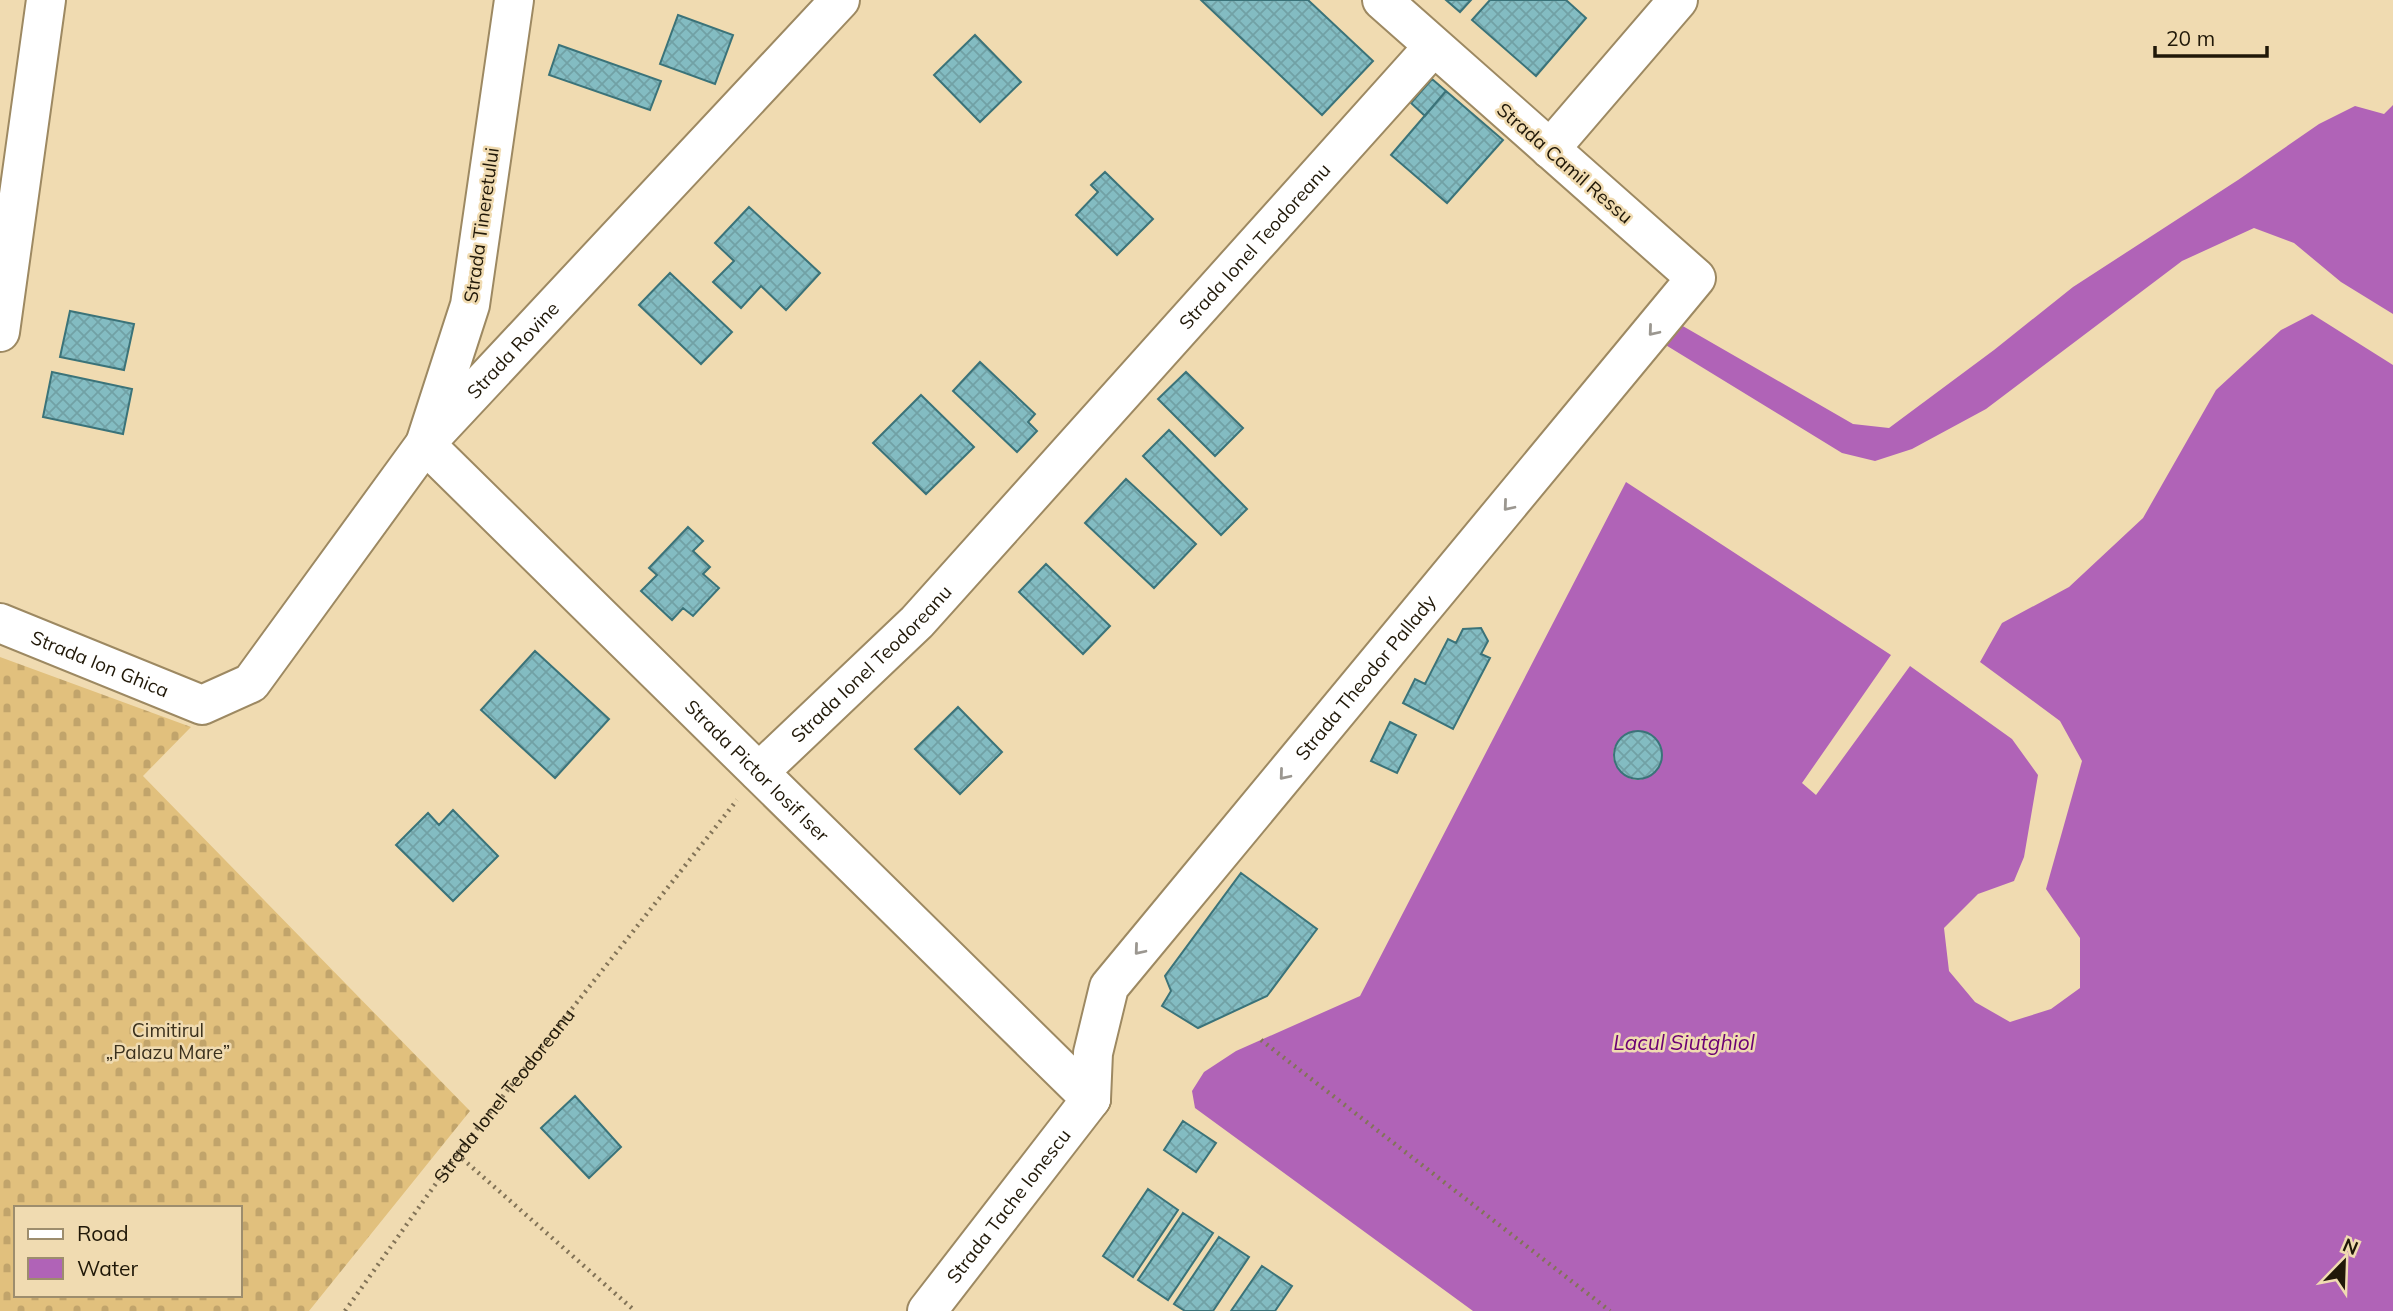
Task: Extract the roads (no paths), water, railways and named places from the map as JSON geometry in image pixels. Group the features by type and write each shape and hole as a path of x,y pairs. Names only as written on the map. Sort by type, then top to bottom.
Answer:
{"street":[{"path":"0,332 46,0"},
{"name":"Strada Tineretului","path":"425,444 470,305 514,0"},
{"name":"Strada Rovine","path":"202,705 251,684 425,444 840,0"},
{"name":"Strada Camil Ressu","path":"1382,0 1696,278"},
{"path":"1550,149 1678,0"},
{"name":"Strada Ionel Teodoreanu","path":"759,772 917,622 1433,47"},
{"name":"Strada Theodor Pallady","path":"1091,1099 1093,1053 1109,987 1696,278"},
{"name":"Strada Pictor Iosif Iser","path":"425,444 1091,1099"},
{"name":"Strada Ion Ghica","path":"0,623 202,705"},
{"name":"Strada Tache Ionescu","path":"927,1311 1091,1099"}],"water":[{"path":"2393,105 2393,314 2341,282 2294,243 2254,228 2182,261 1986,409 1912,449 1875,461 1842,453 1664,344 1681,325 1853,424 1889,428 2073,287 2319,124 2355,106 2384,114"},
{"name":"Lacul Siutghiol","path":"2312,314 2393,365 2393,1311 1473,1311 1195,1108 1192,1091 1204,1072 1236,1051 1360,996 1626,482 1891,655 1802,783 1816,795 1910,666 2012,739 2038,775 2024,857 2014,881 1978,894 1944,928 1949,971 1975,1002 2010,1022 2051,1009 2080,988 2080,938 2046,889 2082,761 2060,721 1980,662 2002,623 2069,587 2143,518 2216,390 2281,330","holes":["1633,731 1650,734 1659,742 1659,764 1652,773 1642,779 1631,779 1615,764 1615,747 1627,733"]}],"park label":[{"name":"Cimitirul „Palazu Mare”","path":"168,1041"}]}
